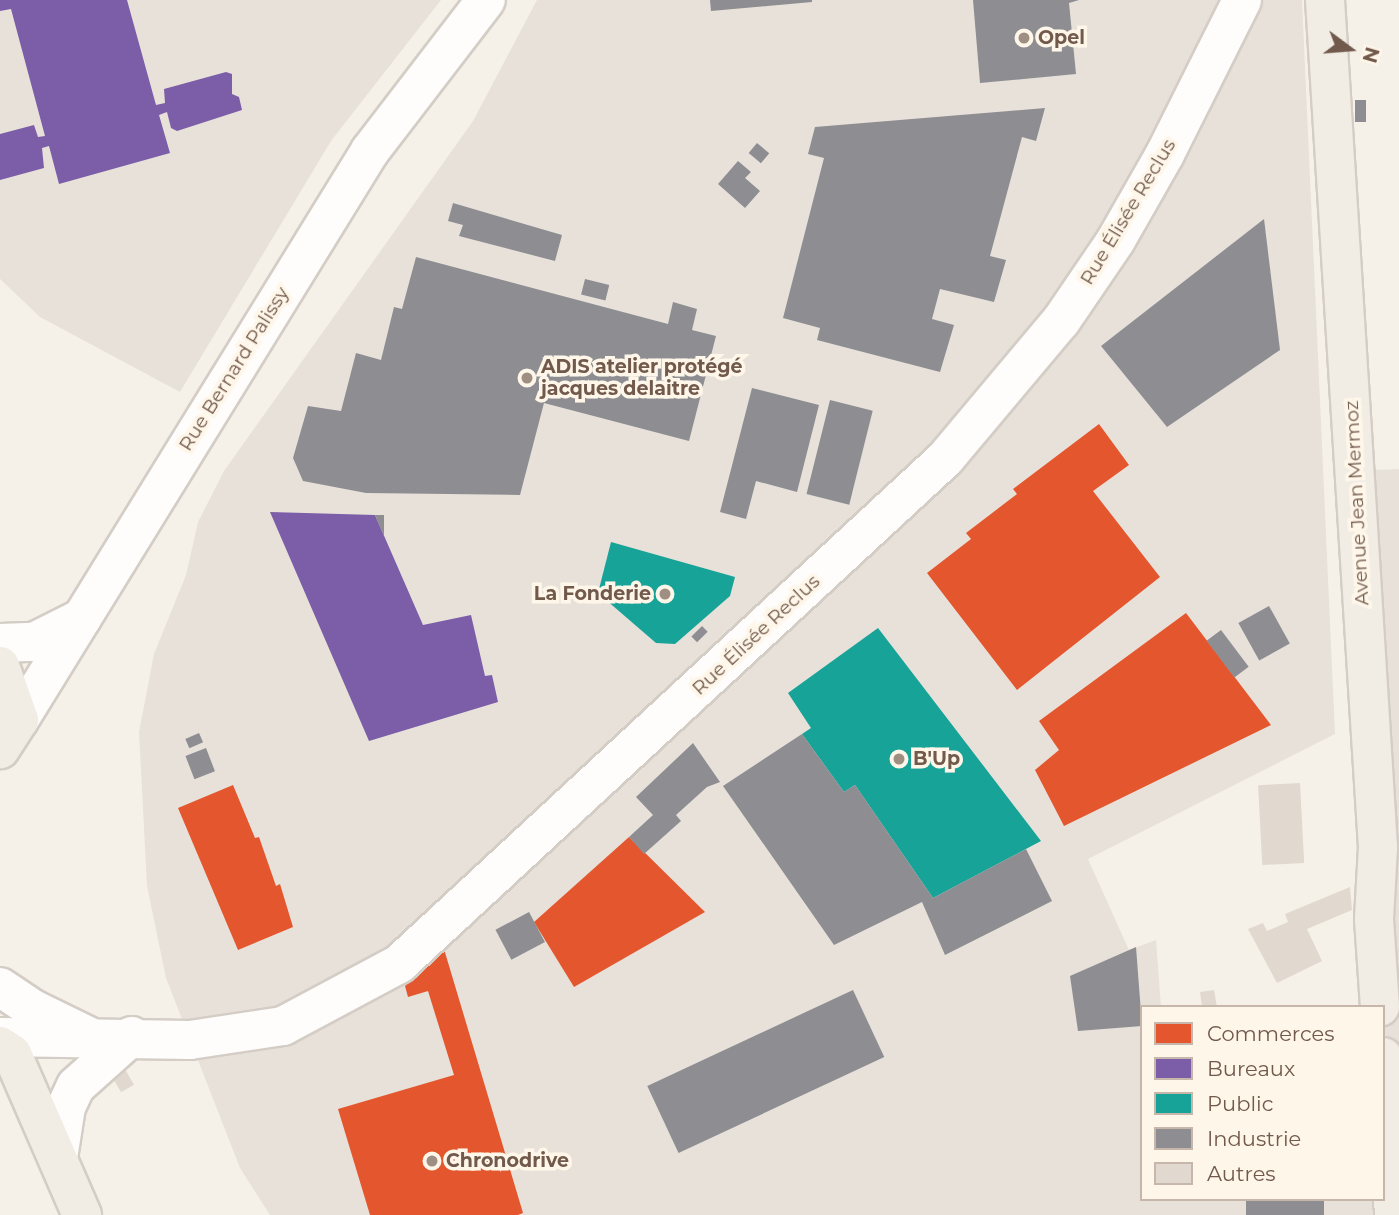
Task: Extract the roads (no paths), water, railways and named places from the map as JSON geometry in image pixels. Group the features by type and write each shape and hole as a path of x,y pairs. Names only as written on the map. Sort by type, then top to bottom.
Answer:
{"main road":[{"name":"Avenue Jean Mermoz","path":"1325,0 1378,847 1374,919 1380,1005"},
{"path":"0,666 9,734"},
{"path":"0,1046 12,1054 82,1215"},
{"path":"1385,1085 1394,1215"}],"street":[{"name":"Rue Bernard Palissy","path":"9,734 370,151 486,0"},
{"name":"Rue Élisée Reclus","path":"0,1037 26,1041 132,1036 190,1040 283,1026 399,964 936,468 1061,321 1116,240 1165,154 1242,0"},
{"path":"0,643 34,642 82,618"},
{"name":"Rue Élisée Reclus","path":"0,986 33,1009 93,1038"},
{"path":"58,1158 66,1107 76,1086 132,1036"}],"place":[{"name":"Opel","path":"1024,38"},
{"name":"ADIS atelier protégé jacques delaitre","path":"527,378"},
{"name":"La Fonderie","path":"665,594"},
{"name":"B'Up","path":"899,759"},
{"name":"Chronodrive","path":"432,1161"}]}
